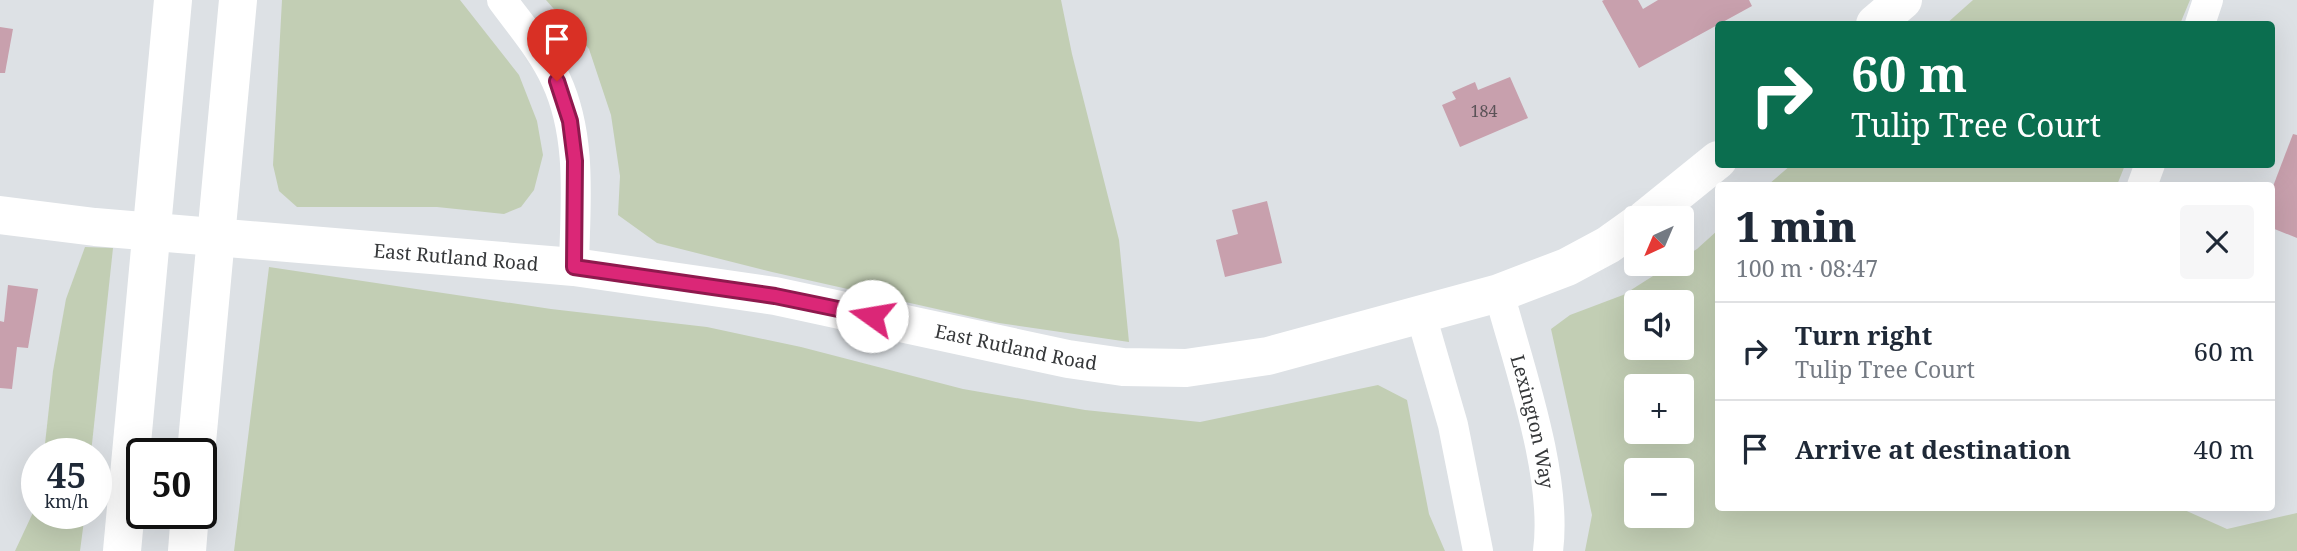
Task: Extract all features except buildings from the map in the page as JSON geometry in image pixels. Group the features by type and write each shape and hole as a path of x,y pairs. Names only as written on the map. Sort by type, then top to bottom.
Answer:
{"main road":[{"path":"122,551 173,0"},
{"path":"197,438 238,0"},
{"path":"1878,21 1903,0"},
{"path":"1661,206 1715,162"},
{"name":"East Rutland Road","path":"0,215 121,229 574,267 775,296 1068,359 1123,367 1186,368 1268,356 1499,293 1567,267 1624,234"},
{"path":"187,551 189,529"}],"street":[{"path":"502,0 538,47 557,81 570,121 575,161 574,267"},
{"path":"2201,21 2208,0"},
{"name":"Lexington Way","path":"1499,293 1542,462 1549,522 1548,551"},
{"path":"1421,315 1453,425 1478,551"}],"green space":[{"path":"282,0 460,0 519,75 537,121 543,155 534,190 521,207 504,214 437,207 297,207 279,191 273,165"},
{"path":"546,0 1061,0 1119,240 1129,342 999,323 657,243 618,215 620,176 611,115 589,49"},
{"path":"1973,0 2190,0 2181,21 1949,21"},
{"path":"1788,168 2124,168 2118,182 1771,182"},
{"path":"1715,233 1715,511 2187,511 2227,529 2297,513 2297,551 1585,551 1592,515 1551,329 1570,315 1624,294 1624,360 1694,360 1694,290 1631,290 1653,276 1694,276 1694,251"},
{"path":"85,247 113,248 93,438 46,438 53,371 66,299"},
{"path":"269,267 551,309 707,327 801,347 963,389 1085,410 1200,422 1378,385 1407,400 1429,514 1445,551 234,551"},
{"path":"25,529 83,529 80,551 15,551"}],"route":[{"path":"557,81 570,121 575,161 574,267 775,296 872,316"}]}
